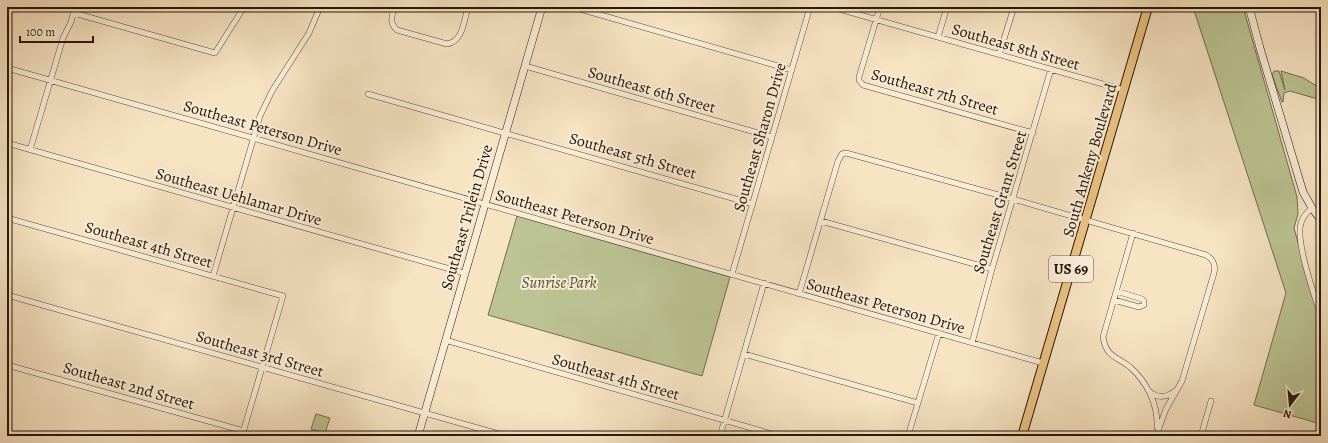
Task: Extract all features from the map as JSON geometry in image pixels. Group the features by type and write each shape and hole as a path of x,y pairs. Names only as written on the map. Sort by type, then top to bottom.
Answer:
{"main road":[{"name":"South Ankeny Boulevard","path":"1022,436 1148,7"}],"street":[{"path":"30,150 63,38 71,22 75,7"},
{"path":"74,13 215,54 244,7"},
{"path":"213,276 260,116 272,90 309,33 320,7"},
{"path":"394,7 391,22 397,30 447,44 454,43 459,38 468,7"},
{"name":"Southeast Trilein Drive","path":"418,436 542,7"},
{"path":"573,7 792,70"},
{"name":"Southeast Sharon Drive","path":"732,274 810,7"},
{"name":"Southeast 8th Street","path":"832,7 1124,90"},
{"path":"876,20 880,7"},
{"path":"938,37 946,7"},
{"path":"999,55 1014,7"},
{"path":"1249,7 1297,176 1305,197 1321,220"},
{"name":"Southeast 7th Street","path":"876,20 859,77 859,80 863,85 1033,133"},
{"name":"Southeast 6th Street","path":"525,66 772,137"},
{"name":"Southeast Peterson Drive","path":"7,68 1043,363"},
{"name":"Southeast Grant Street","path":"972,343 992,269 1051,69"},
{"name":"Southeast 5th Street","path":"368,94 753,204"},
{"name":"Southeast Uehlamar Drive","path":"7,143 464,273"},
{"path":"799,294 840,157 842,154 850,153 1206,255 1213,260 1214,273 1182,381 1166,409 1156,435"},
{"path":"1312,208 1301,221 1300,243 1321,317"},
{"name":"Southeast 4th Street","path":"7,218 283,296 262,367"},
{"path":"820,221 992,269"},
{"path":"1133,233 1103,337 1105,348 1109,354 1128,366 1137,374 1152,394 1166,396 1178,388"},
{"path":"720,436 764,284"},
{"path":"1114,300 1139,307 1144,305 1144,301 1142,299 1116,291"},
{"name":"Southeast 3rd Street","path":"7,295 506,436"},
{"path":"908,436 939,333"},
{"name":"Southeast 4th Street","path":"445,340 779,436"},
{"path":"744,354 918,403"},
{"name":"Southeast 2nd Street","path":"7,364 243,433"},
{"path":"243,433 262,367"},
{"path":"1148,390 1156,411 1156,435"},
{"path":"1201,436 1211,401"}],"green space":[{"path":"1193,7 1243,7 1297,197 1298,214 1294,228 1321,325 1321,424 1254,405 1286,293"},
{"path":"1274,71 1279,71 1285,90 1281,71 1304,78 1321,89 1321,100 1290,91 1284,93 1282,102 1272,75"},
{"name":"Sunrise Park","path":"517,216 730,277 702,376 488,315"},
{"path":"316,414 330,418 325,433 311,429"}]}
